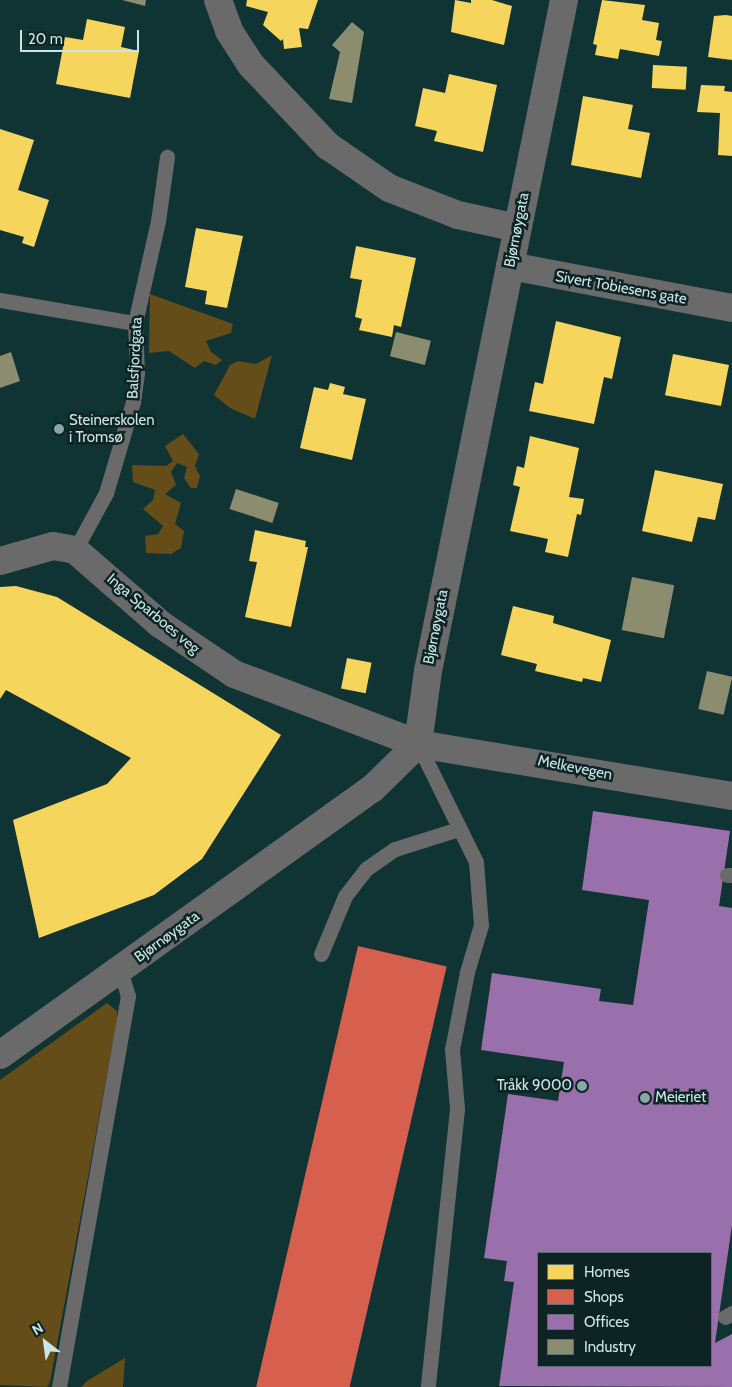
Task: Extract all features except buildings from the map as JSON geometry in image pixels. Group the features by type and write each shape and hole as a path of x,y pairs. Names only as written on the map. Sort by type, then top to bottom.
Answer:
{"street":[{"path":"218,0 229,31 251,65 328,146 389,188 458,214 517,228"},
{"name":"Bjørnøygata","path":"0,1055 372,789 418,744 428,671 564,0"},
{"name":"Sivert Tobiesens gate","path":"510,266 732,308"},
{"path":"0,561 52,546 75,550"},
{"name":"Inga Sparboes veg","path":"75,550 160,624 234,674 418,744"},
{"name":"Melkevegen","path":"418,744 732,796"}],"lane":[{"name":"Balsfjordgata","path":"75,550 106,493 129,422 136,372 134,323 158,221 167,157"},
{"path":"0,300 134,323"},
{"path":"418,744 476,862 481,925 467,972 452,1049 457,1109 428,1387"},
{"path":"321,954 345,896 366,869 394,849 459,829"},
{"path":"59,1387 128,996 120,970"}],"shaded area":[{"path":"150,294 233,324 231,333 206,341 211,352 222,360 216,365 204,361 195,368 169,351 149,353"},
{"path":"272,355 255,419 230,408 214,395 230,365 238,361 256,364"},
{"path":"183,434 199,454 195,466 200,476 197,488 191,488 184,478 187,467 177,463 171,472 176,485 165,494 181,503 175,524 184,531 181,548 171,554 146,553 145,536 158,534 163,526 143,509 153,500 155,490 133,482 132,465 166,466 173,461 165,446"},
{"path":"107,1003 117,1011 117,1020 50,1382 47,1387 0,1385 0,1080"},
{"path":"125,1358 123,1387 81,1387 87,1381"}],"place":[{"name":"Steinerskolen i Tromsø","path":"59,429"},
{"name":"Tråkk 9000","path":"582,1086"},
{"name":"Meieriet","path":"645,1098"}]}
